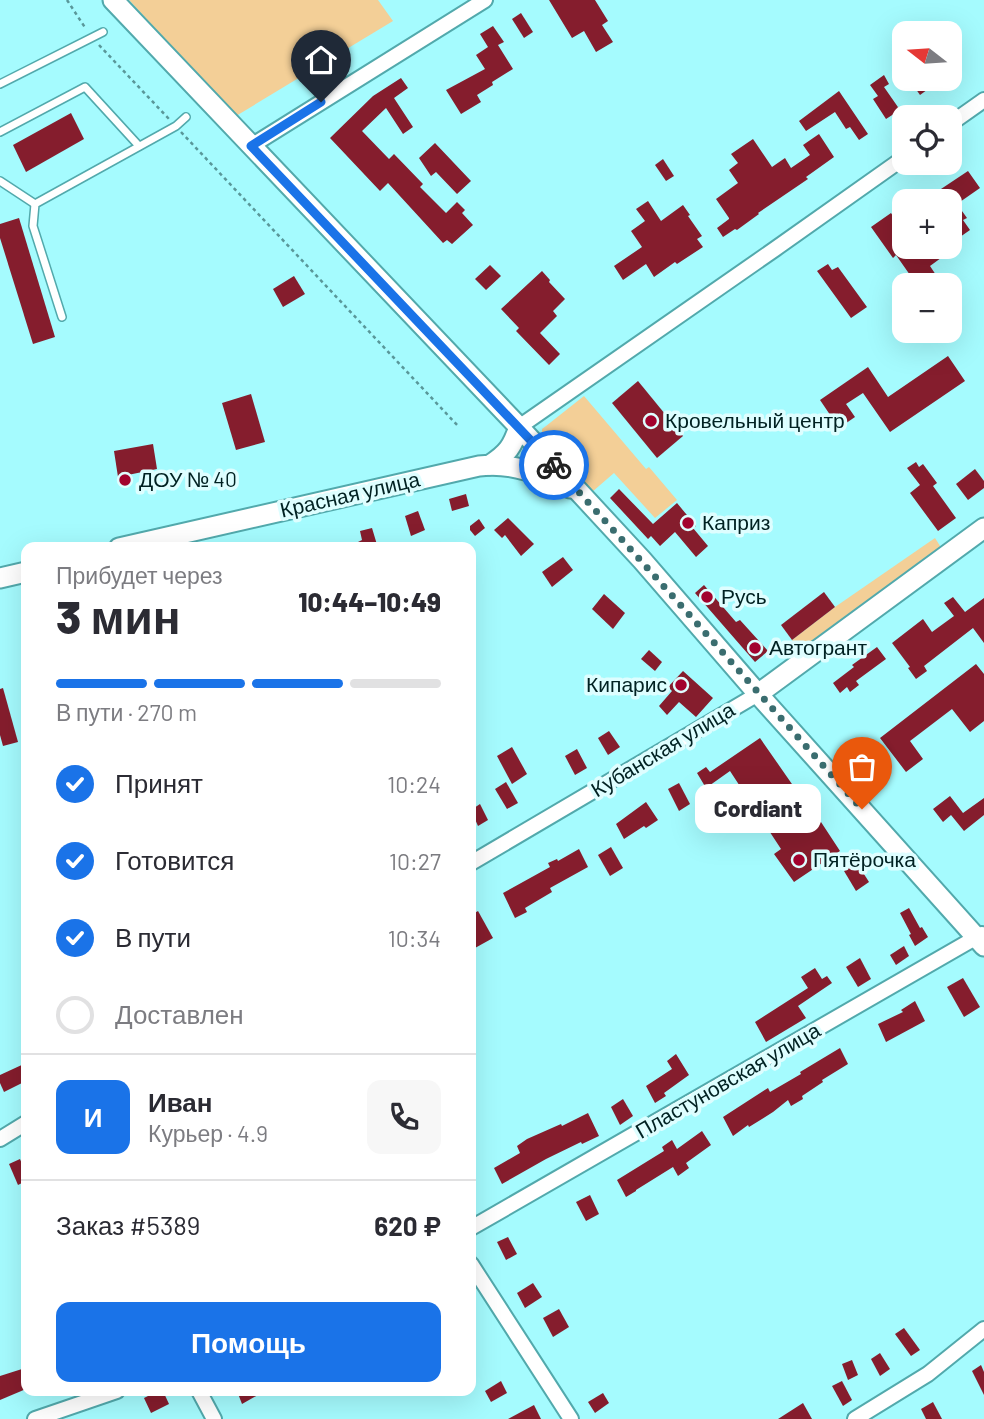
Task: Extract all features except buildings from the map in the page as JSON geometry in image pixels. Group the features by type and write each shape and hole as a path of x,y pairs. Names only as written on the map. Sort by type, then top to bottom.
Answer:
{"main road":[{"path":"113,0 519,427 982,939"},
{"path":"490,465 511,448 519,427"},
{"name":"Красная улица","path":"146,542 490,465 522,468 579,492"},
{"name":"Кубанская улица","path":"758,694 984,528"},
{"path":"0,578 21,573"}],"street":[{"path":"251,146 485,0"},
{"path":"962,116 984,100"},
{"path":"519,427 892,166"},
{"name":"Кубанская улица","path":"476,860 758,694"},
{"name":"Пластуновская улица","path":"476,1225 982,939"},
{"path":"0,1139 21,1127"},
{"path":"476,1272 571,1419"},
{"path":"855,1419 928,1374 984,1329"},
{"path":"35,1419 102,1396"},
{"path":"202,1396 214,1419"}],"lane":[{"path":"0,83 103,32"},
{"path":"0,132 85,87 139,146"},
{"path":"35,204 176,126 186,117"},
{"path":"0,181 35,204"},
{"path":"35,204 33,226 62,317"}],"path":[{"path":"67,0 92,38 459,427"}],"shaded area":[{"path":"129,0 378,0 393,21 236,116"},
{"path":"584,396 646,469 649,467 677,500 655,518 614,473 592,492 542,437 542,429"},
{"path":"935,538 942,549 801,650 792,640 835,607"}],"way so far":[{"path":"554,465 642,560 862,809"}],"place":[{"name":"Кровельный центр","path":"651,421"},
{"name":"ДОУ № 40","path":"125,480"},
{"name":"Каприз","path":"688,523"},
{"name":"Русь","path":"707,597"},
{"name":"Автогрант","path":"755,648"},
{"name":"Кипарис","path":"681,685"},
{"name":"Cordiant","path":"862,809"},
{"name":"Пятёрочка","path":"799,860"}],"route":[{"path":"321,102 251,146 554,465"}]}
